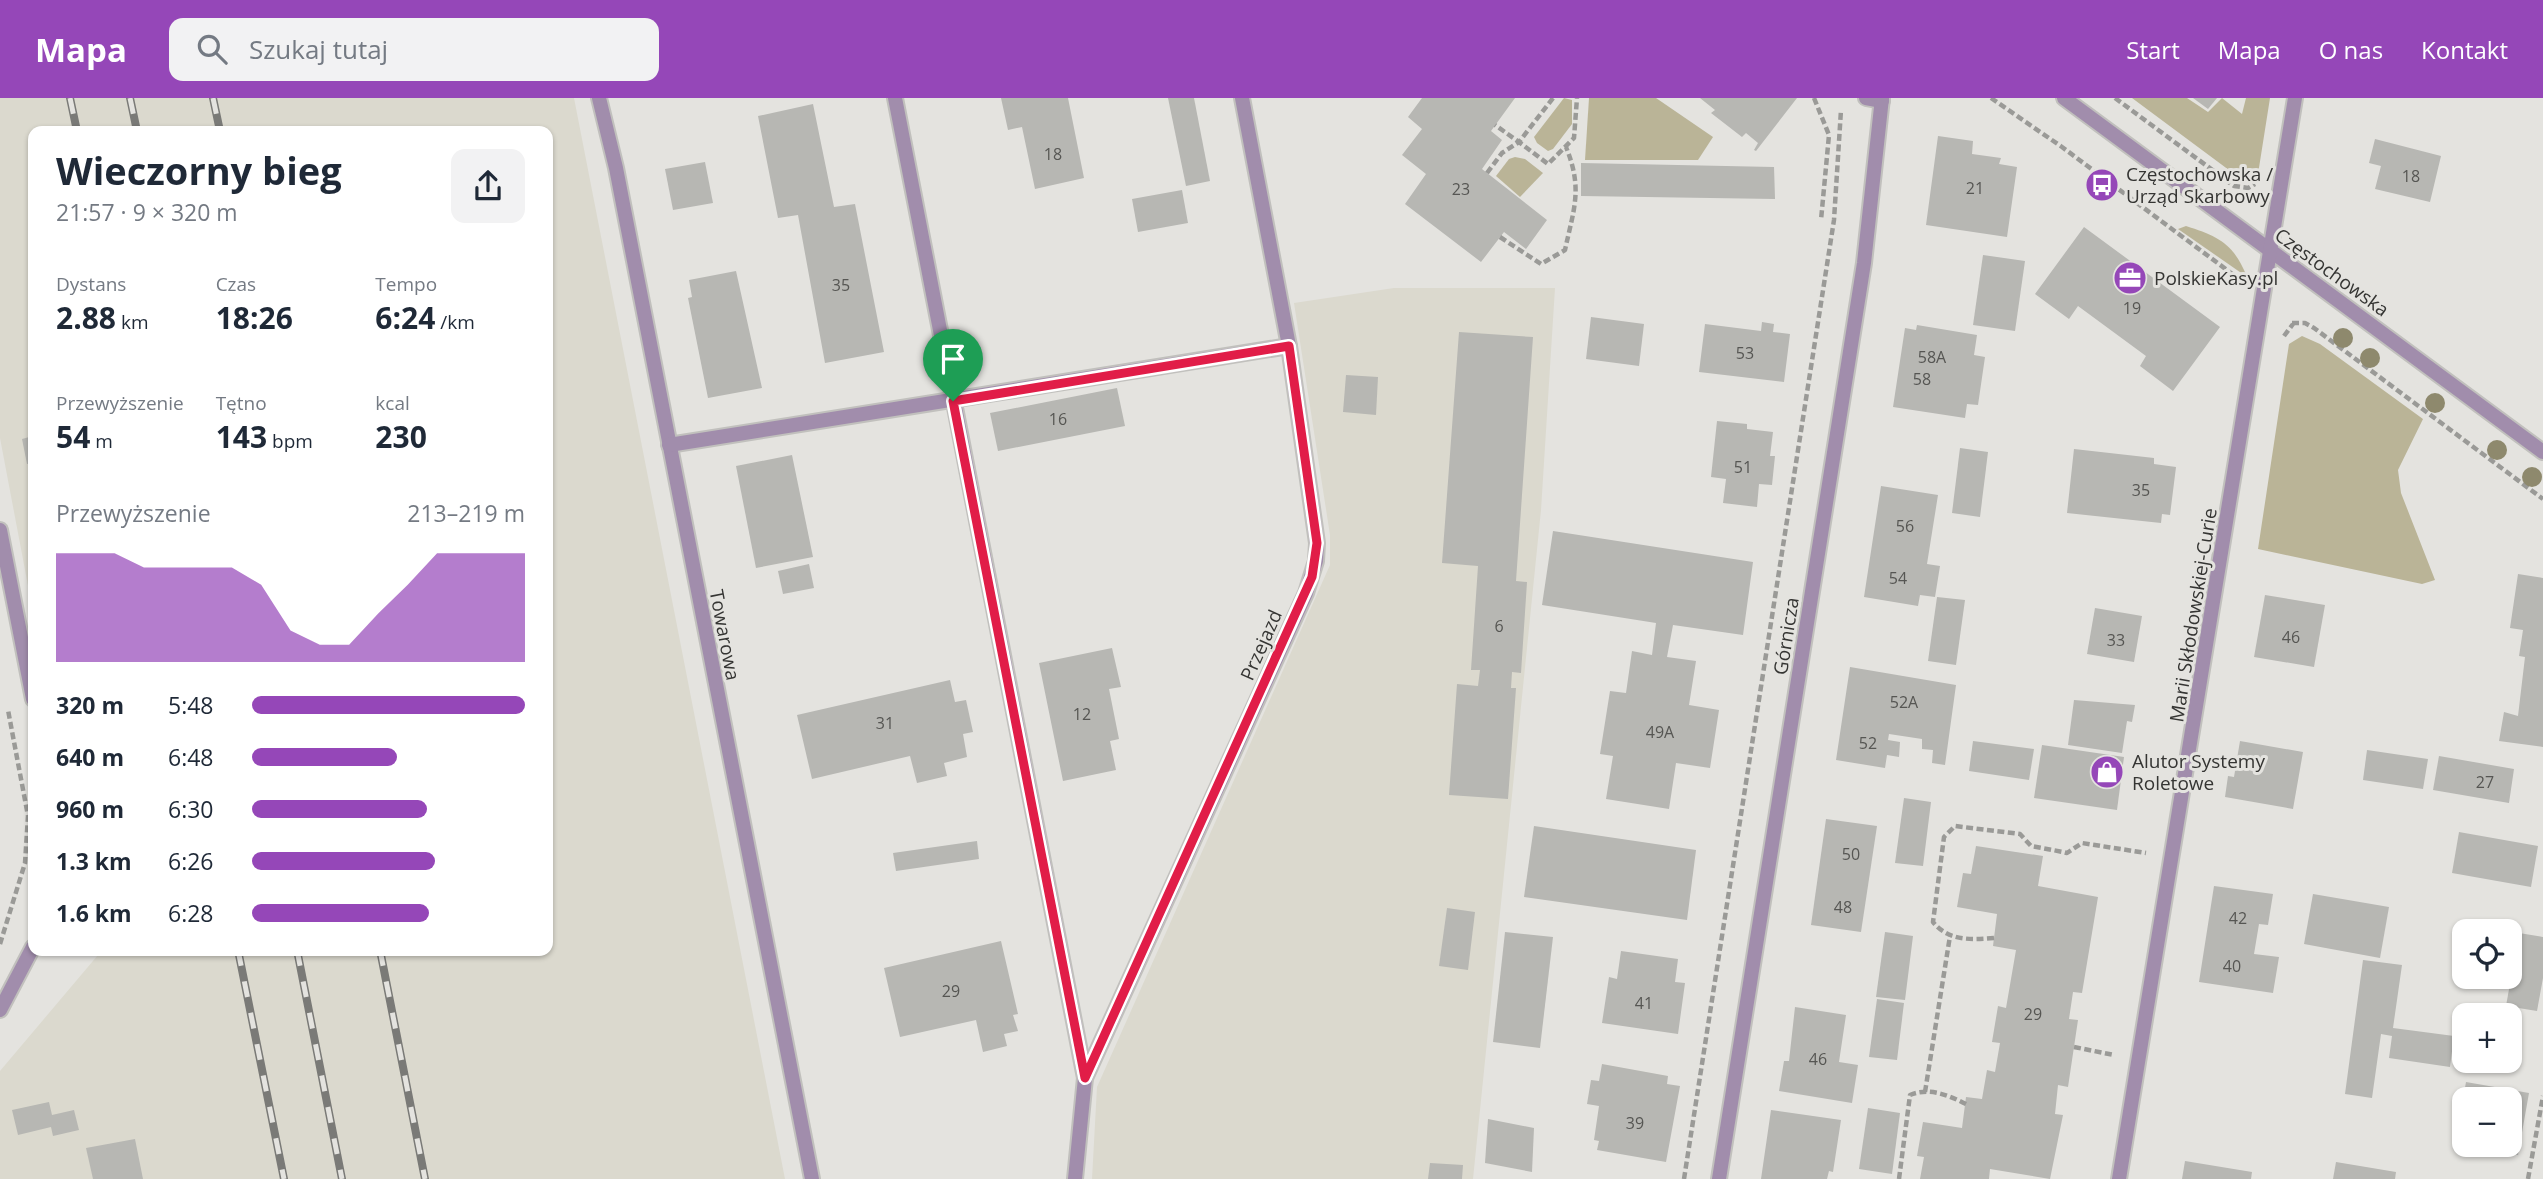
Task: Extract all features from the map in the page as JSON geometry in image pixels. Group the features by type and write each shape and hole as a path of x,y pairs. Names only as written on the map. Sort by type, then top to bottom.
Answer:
{"street":[{"name":"Towarowa","path":"599,98 616,168 812,1179"},
{"path":"895,98 1085,1078"},
{"name":"Przejazd","path":"1075,1179 1085,1078 1312,577 1317,543 1289,346 1242,98"},
{"path":"1866,98 1882,100"},
{"name":"Częstochowska","path":"2064,98 2543,452"},
{"name":"Marii Skłodowskiej-Curie","path":"2119,1179 2295,98"},
{"name":"Górnicza","path":"1719,1179 1864,263 1882,100"},
{"path":"669,445 1289,346"},
{"path":"0,530 28,673"},
{"path":"0,1010 28,956"}],"path":[{"path":"1487,173 1502,153 1519,142 1553,98"},
{"path":"1495,125 1548,164 1574,138 1577,98"},
{"path":"1814,98 1829,135 1821,220"},
{"path":"1684,1179 1834,220 1842,98"},
{"path":"1991,98 2062,146 2245,284"},
{"path":"2115,98 2234,186 2248,188 2257,182 2263,185"},
{"path":"1500,237 1541,264 1565,250 1577,201 1575,170 1566,147"},
{"path":"2285,319 2293,324 2305,323 2314,328 2543,499"},
{"path":"0,944 25,863 28,816 5,697"},
{"path":"1994,938 1974,940 1950,936 1941,933 1933,919 1944,837 1955,826 2020,834 2034,847 2067,853 2082,842 2141,851"},
{"path":"1925,1091 1950,936"},
{"path":"2074,1047 2114,1055"},
{"path":"1899,1179 1909,1098 1925,1091 1949,1096 1966,1104"},
{"path":"2528,1179 2543,1096"}],"shaded area":[{"path":"0,98 574,98 785,1179 0,1179 0,1071 97,956 553,956 553,126 28,126 28,586 0,438"},
{"path":"1564,98 1572,100 1572,124 1553,149 1548,151 1537,143 1534,137"},
{"path":"1589,98 1656,98 1713,137 1698,160 1585,160"},
{"path":"2132,98 2187,98 2208,112 2222,98 2242,114 2246,98 2270,98 2258,174 2241,179"},
{"path":"1509,159 1525,159 1543,173 1520,197 1496,176"},
{"path":"2186,226 2224,243 2247,277 2178,229"},
{"path":"1394,288 1555,288 1541,510 1473,1179 1092,1179 1097,1087 1330,565 1330,535 1294,303"},
{"path":"2302,336 2320,344 2423,419 2398,470 2401,493 2435,580 2422,584 2258,549 2289,344"}],"building":[{"path":"1001,98 1068,98 1084,178 1035,189 1022,127 1008,130"},
{"path":"1168,98 1194,98 1210,181 1186,186"},
{"path":"1422,98 1515,98 1491,131 1502,140 1482,169 1547,220 1526,249 1504,232 1481,262 1405,204 1426,174 1402,155 1422,129 1408,117"},
{"path":"1700,98 1797,98 1756,151 1754,150 1758,143 1746,133 1742,137 1711,113 1715,110"},
{"path":"2193,98 2217,98 2208,109"},
{"path":"813,104 834,207 855,204 884,352 825,363 798,215 778,218 758,116"},
{"path":"1938,136 1973,141 1972,154 2001,158 1999,164 2017,167 2007,237 1926,225"},
{"path":"2375,139 2441,156 2430,202 2375,189 2381,166 2369,163"},
{"path":"705,162 713,203 673,210 665,169"},
{"path":"1581,163 1774,167 1775,199 1581,196"},
{"path":"1182,190 1188,223 1138,232 1132,199"},
{"path":"2084,227 2220,327 2173,391 2140,366 2146,356 2078,306 2069,319 2035,294"},
{"path":"1983,255 2025,261 2015,331 1973,325"},
{"path":"736,271 762,388 708,398 688,298 692,297 689,280"},
{"path":"1591,317 1644,324 1639,366 1586,359"},
{"path":"1762,322 1774,324 1773,332 1790,334 1784,382 1699,372 1705,324 1761,331"},
{"path":"1917,325 1977,335 1974,355 1985,357 1978,405 1967,404 1965,418 1893,407 1905,328 1916,330"},
{"path":"1459,332 1533,337 1516,581 1527,582 1521,673 1512,672 1511,688 1516,688 1508,799 1449,795 1457,684 1478,686 1480,670 1471,670 1478,566 1442,563"},
{"path":"1346,375 1378,377 1376,415 1343,412"},
{"path":"1117,388 1125,426 998,451 990,413"},
{"path":"1717,421 1747,424 1747,429 1773,432 1770,456 1775,456 1772,485 1759,484 1757,507 1723,503 1726,479 1711,477"},
{"path":"28,437 28,464 27,464 22,439"},
{"path":"1960,448 1988,452 1980,517 1952,513"},
{"path":"2074,449 2154,458 2154,464 2176,467 2170,515 2162,514 2161,523 2067,513"},
{"path":"792,455 813,557 756,568 736,466"},
{"path":"1881,486 1938,495 1927,564 1940,566 1935,597 1920,595 1918,606 1864,597"},
{"path":"1553,531 1753,562 1743,635 1673,625 1667,657 1696,661 1689,705 1719,710 1710,768 1676,763 1669,809 1606,799 1613,756 1600,754 1610,691 1626,693 1632,651 1652,655 1656,623 1542,605"},
{"path":"809,564 814,588 783,594 778,571"},
{"path":"2518,574 2543,578 2543,747 2499,741 2504,712 2518,716 2525,657 2519,656 2523,630 2510,628"},
{"path":"2265,595 2325,605 2314,667 2254,657"},
{"path":"1937,597 1965,600 1956,665 1928,661"},
{"path":"2095,608 2142,616 2134,662 2087,654"},
{"path":"1112,648 1121,687 1109,689 1119,739 1110,741 1116,770 1063,781 1039,663"},
{"path":"1850,667 1956,685 1945,765 1932,763 1933,750 1922,749 1922,739 1889,734 1888,740 1900,742 1899,757 1887,755 1885,768 1836,760"},
{"path":"950,680 955,702 966,700 973,732 963,734 967,757 944,763 947,776 917,783 910,756 812,779 797,715"},
{"path":"2074,700 2135,705 2132,722 2127,721 2122,753 2068,745"},
{"path":"1973,741 2034,749 2029,780 1969,771"},
{"path":"2240,741 2303,752 2293,809 2225,797 2228,776 2234,777"},
{"path":"2042,745 2124,757 2117,810 2034,798"},
{"path":"2367,750 2428,759 2423,789 2363,780"},
{"path":"2439,756 2514,769 2509,803 2433,790"},
{"path":"1904,798 1931,802 1923,866 1895,863"},
{"path":"1826,819 1877,826 1861,932 1811,925"},
{"path":"1534,826 1696,850 1687,920 1524,897"},
{"path":"2459,832 2538,846 2531,887 2452,873"},
{"path":"977,841 979,859 896,871 893,853"},
{"path":"1976,846 2043,856 2038,886 2098,897 2082,993 2073,992 2069,1019 2078,1020 2068,1087 2058,1085 2055,1114 2063,1115 2050,1179 1990,1169 1989,1179 1920,1179 1924,1157 1917,1156 1923,1122 1962,1128 1966,1097 1982,1099 1987,1070 1995,1072 2000,1043 1992,1042 1998,1006 2006,1008 2016,950 1993,946 1997,914 1957,907 1963,873 1971,874"},
{"path":"2214,886 2273,894 2268,925 2259,924 2254,954 2279,957 2273,993 2199,982"},
{"path":"2313,894 2389,907 2380,958 2304,944"},
{"path":"1447,908 1475,912 1468,970 1439,966"},
{"path":"1505,932 1553,937 1540,1048 1493,1042"},
{"path":"1885,932 1913,936 1905,1000 1876,997"},
{"path":"2522,934 2543,937 2543,978 2537,1011 2522,1009 2522,1003 2507,1003 2509,989 2522,989"},
{"path":"1001,941 1018,1014 1013,1015 1018,1031 1004,1034 1007,1046 983,1052 976,1020 900,1037 884,968"},
{"path":"1621,951 1678,959 1675,982 1685,983 1678,1034 1602,1023 1609,977 1617,979"},
{"path":"2363,960 2402,965 2393,1028 2452,1036 2450,1067 2389,1058 2392,1036 2381,1034 2372,1098 2345,1094"},
{"path":"1877,999 1904,1003 1897,1060 1869,1057"},
{"path":"1795,1007 1846,1015 1839,1062 1858,1065 1852,1103 1779,1091 1784,1061 1789,1061"},
{"path":"1602,1064 1668,1076 1667,1084 1680,1086 1666,1162 1597,1150 1599,1141 1594,1140 1599,1106 1587,1104 1591,1080 1599,1081"},
{"path":"2466,1082 2495,1087 2465,1087"},
{"path":"2522,1092 2529,1093 2522,1132"},
{"path":"49,1102 52,1115 74,1110 79,1130 53,1136 51,1127 18,1135 12,1110"},
{"path":"1868,1108 1900,1113 1892,1174 1859,1169"},
{"path":"1771,1110 1841,1120 1833,1172 1829,1171 1827,1179 1761,1179"},
{"path":"1488,1119 1534,1128 1532,1172 1485,1163"},
{"path":"135,1139 143,1179 93,1179 86,1148"},
{"path":"2185,1161 2252,1172 2251,1179 2182,1179"},
{"path":"2336,1162 2396,1172 2395,1179 2333,1179"},
{"path":"1430,1163 1463,1165 1462,1179 1428,1179"}],"railway":[{"path":"70,98 76,126"},
{"path":"130,98 136,126"},
{"path":"213,98 219,126"},
{"path":"239,956 284,1179"},
{"path":"298,956 342,1179"},
{"path":"381,956 425,1179"}],"place":[{"name":"Częstochowska / Urząd Skarbowy","path":"2102,185"},
{"name":"PolskieKasy.pl","path":"2130,278"},
{"name":"Alutor Systemy Roletowe","path":"2107,772"}],"route":[{"path":"1289,346 1317,543 1312,577 1085,1078 1013,714 953,401 1289,346"}]}
